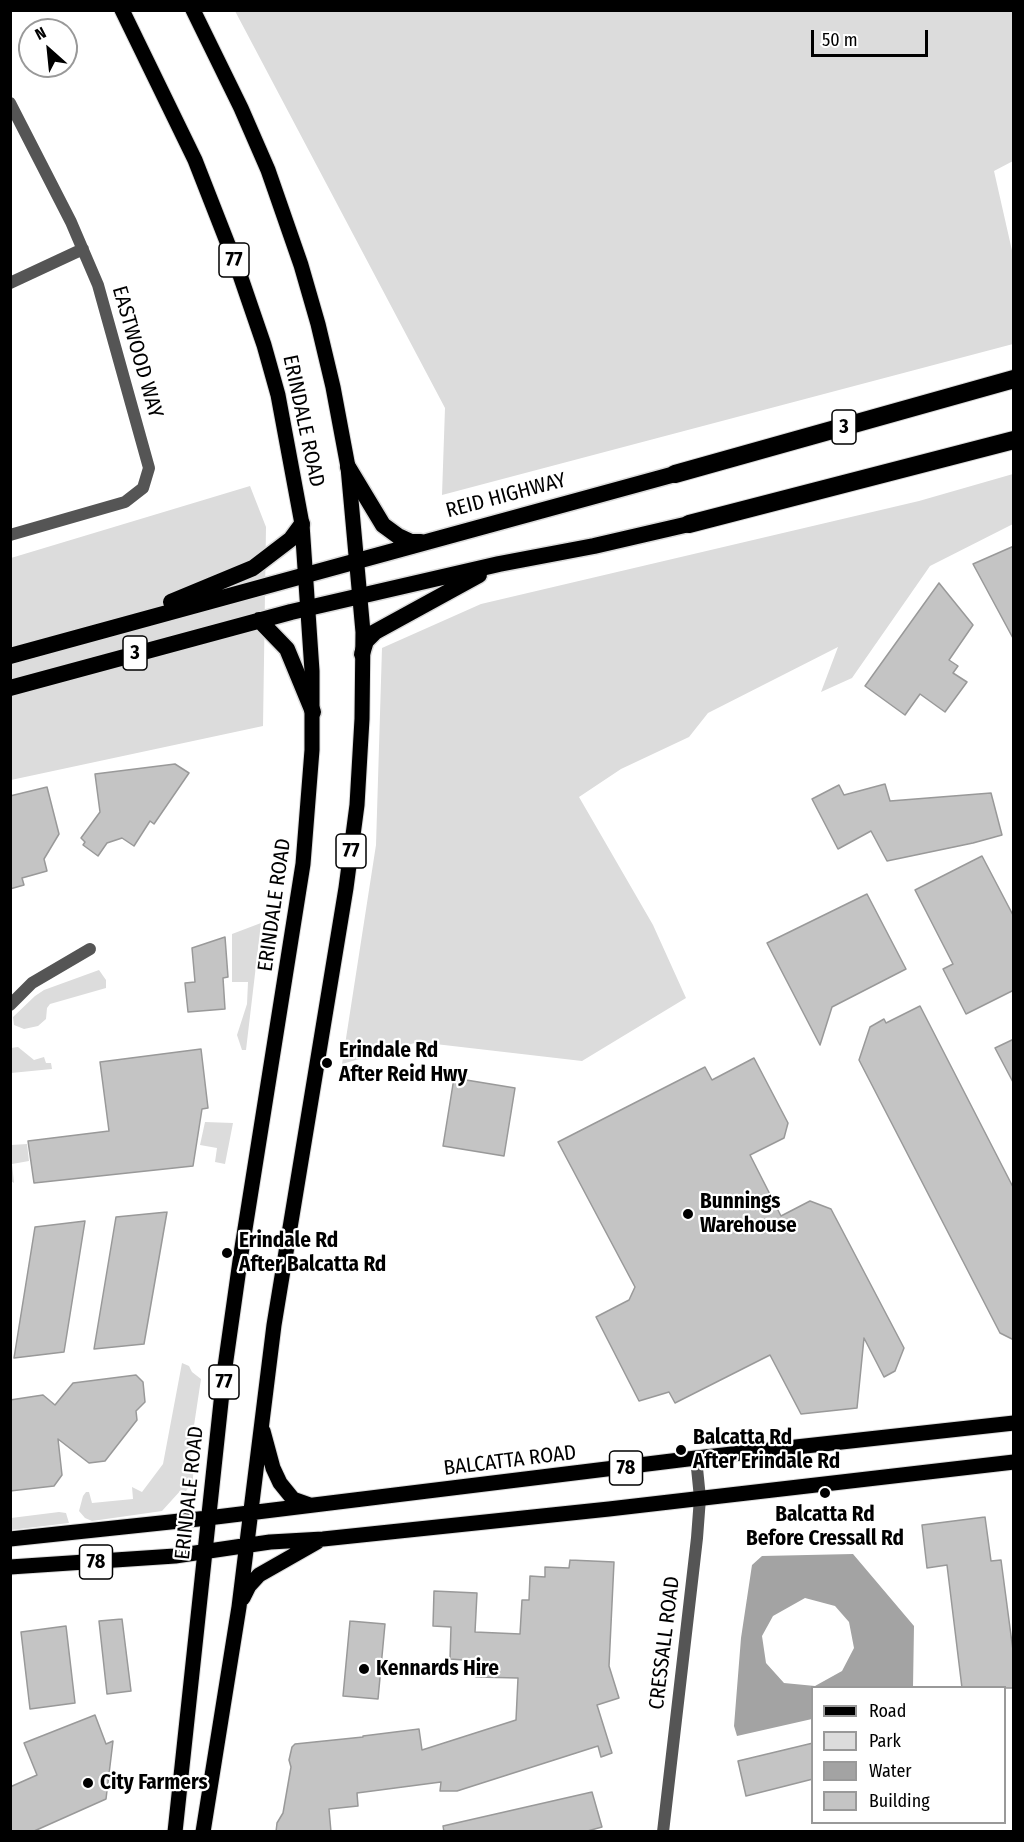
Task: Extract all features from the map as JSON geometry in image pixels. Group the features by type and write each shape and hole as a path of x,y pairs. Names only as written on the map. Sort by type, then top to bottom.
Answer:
{"highway":[{"name":"REID HIGHWAY","path":"10,656 1014,379"},
{"name":"3","path":"10,688 309,607 689,524 1014,440"},
{"path":"348,467 383,525 398,536 411,542 421,543"},
{"path":"115,626 253,568 291,540 302,524"},
{"path":"362,654 366,641 388,623 499,564"},
{"path":"259,620 287,649 313,712"}],"main road":[{"name":"ERINDALE ROAD","path":"122,10 195,160 240,275 278,395 302,524 309,607 313,712 303,864 241,1254 208,1518 175,1832"},
{"name":"ERINDALE ROAD","path":"194,10 242,108 264,160 301,265 333,387 348,467 360,595 362,654 362,719 357,805 346,888 274,1325 239,1607 203,1832"},
{"name":"BALCATTA ROAD","path":"10,1539 208,1518 696,1458 1014,1423"},
{"path":"261,1425 273,1468 280,1483 293,1498 310,1506"},
{"name":"78","path":"10,1567 164,1557 270,1542 323,1539 1014,1462"},
{"path":"239,1607 249,1586 259,1575 323,1539"}],"street":[{"name":"EASTWOOD WAY","path":"10,103 83,249 98,285 149,468 143,488 125,501 10,535"},
{"path":"10,283 83,249"},
{"path":"10,1005 32,983 90,949"},
{"name":"CRESSALL ROAD","path":"663,1832 697,1538 700,1498 696,1458"}],"green space":[{"path":"235,11 1013,11 1013,161 994,171 1013,255 1013,344 442,495 445,408"},
{"path":"1013,474 1013,524 930,566 852,678 821,692 838,647 708,713 689,737 621,769 579,797 653,925 686,998 582,1061 418,1042 342,1064 376,845 382,648 481,604 919,501"},
{"path":"250,486 266,527 263,726 11,780 11,558"},
{"path":"261,923 246,1050 242,1050 237,1035 247,1004 248,982 232,982 232,934"},
{"path":"99,970 106,980 106,988 50,1004 47,1008 46,1019 38,1026 24,1029 14,1025 13,1017 44,990"},
{"path":"18,1047 34,1060 44,1057 46,1063 51,1063 52,1069 11,1073 11,1048"},
{"path":"205,1122 233,1123 225,1164 215,1162 217,1148 200,1145"},
{"path":"27,1144 29,1161 12,1164 14,1183 11,1181 11,1145"},
{"path":"182,1363 189,1366 192,1372 201,1379 190,1452 194,1466 192,1488 189,1487 186,1491 181,1490 162,1511 92,1521 85,1518 79,1511 86,1492 89,1492 92,1503 133,1499 132,1487 142,1492 163,1464"},
{"path":"66,1513 69,1523 11,1530 11,1518"}],"water":[{"path":"853,1554 914,1626 913,1686 815,1686 811,1686 811,1719 737,1736 734,1726 741,1638 752,1565 762,1556","holes":["805,1598 835,1606 849,1622 854,1648 842,1671 815,1686 784,1683 766,1663 762,1636 773,1616"]}],"building":[{"path":"1014,546 1014,640 973,564"},
{"path":"939,583 973,625 949,660 958,666 953,673 967,682 945,712 920,694 905,715 865,686"},
{"path":"175,764 189,773 154,824 150,821 134,846 122,838 107,843 98,856 83,845 85,842 81,838 100,812 95,774"},
{"path":"885,784 890,801 991,793 1002,835 887,861 871,831 838,849 812,799 839,785 844,795"},
{"path":"47,787 59,834 44,859 47,871 22,878 24,885 10,889 10,796"},
{"path":"982,856 1014,917 1014,990 966,1014 943,969 953,964 915,890"},
{"path":"867,894 906,969 832,1007 820,1045 767,943"},
{"path":"225,937 228,977 223,978 225,1009 188,1012 185,983 195,982 192,948"},
{"path":"920,1006 1014,1189 1014,1340 1000,1333 859,1060 870,1027 884,1019 886,1023"},
{"path":"1014,1039 1014,1084 995,1048"},
{"path":"201,1049 208,1108 202,1109 193,1166 34,1183 28,1141 109,1131 100,1062"},
{"name":"Bunnings Warehouse","path":"754,1058 788,1123 784,1138 750,1155 781,1216 810,1201 831,1209 904,1348 895,1371 884,1377 864,1338 857,1408 801,1414 770,1355 675,1403 669,1392 639,1401 596,1317 629,1300 635,1287 558,1142 705,1067 712,1080"},
{"path":"454,1078 515,1088 504,1156 443,1146"},
{"path":"167,1212 144,1344 94,1349 116,1217"},
{"path":"85,1221 64,1352 14,1358 35,1227"},
{"path":"136,1375 143,1382 145,1402 136,1411 137,1420 105,1461 89,1463 58,1439 62,1475 54,1486 10,1491 10,1400 43,1395 55,1405 73,1383"},
{"path":"985,1517 991,1561 1001,1560 1014,1658 1014,1688 962,1686 947,1565 927,1568 922,1525"},
{"path":"570,1560 614,1562 609,1666 619,1698 597,1705 612,1753 601,1757 598,1746 457,1791 440,1791 441,1782 357,1793 358,1806 329,1809 331,1832 276,1832 277,1823 283,1813 291,1767 289,1760 295,1744 419,1729 422,1750 516,1720 518,1678 476,1677 477,1661 450,1659 451,1627 433,1626 434,1591 477,1593 475,1632 520,1634 522,1600 529,1600 530,1576 545,1577 545,1567 569,1568"},
{"path":"122,1619 131,1691 107,1694 99,1621"},
{"path":"350,1621 385,1624 378,1699 343,1696"},
{"path":"66,1626 75,1703 30,1709 21,1632"},
{"path":"95,1715 106,1744 113,1741 106,1799 32,1832 10,1832 10,1787 37,1775 24,1743"},
{"path":"811,1743 811,1780 746,1796 738,1761"},
{"path":"592,1792 602,1827 584,1832 444,1832 443,1826"}],"place":[{"name":"Erindale Rd After Reid Hwy","path":"327,1063"},
{"name":"Bunnings Warehouse","path":"688,1214"},
{"name":"Erindale Rd After Balcatta Rd","path":"227,1253"},
{"name":"Balcatta Rd After Erindale Rd","path":"681,1450"},
{"name":"Balcatta Rd Before Cressall Rd","path":"825,1493"},
{"name":"Kennards Hire","path":"364,1669"},
{"name":"City Farmers","path":"88,1783"}]}
